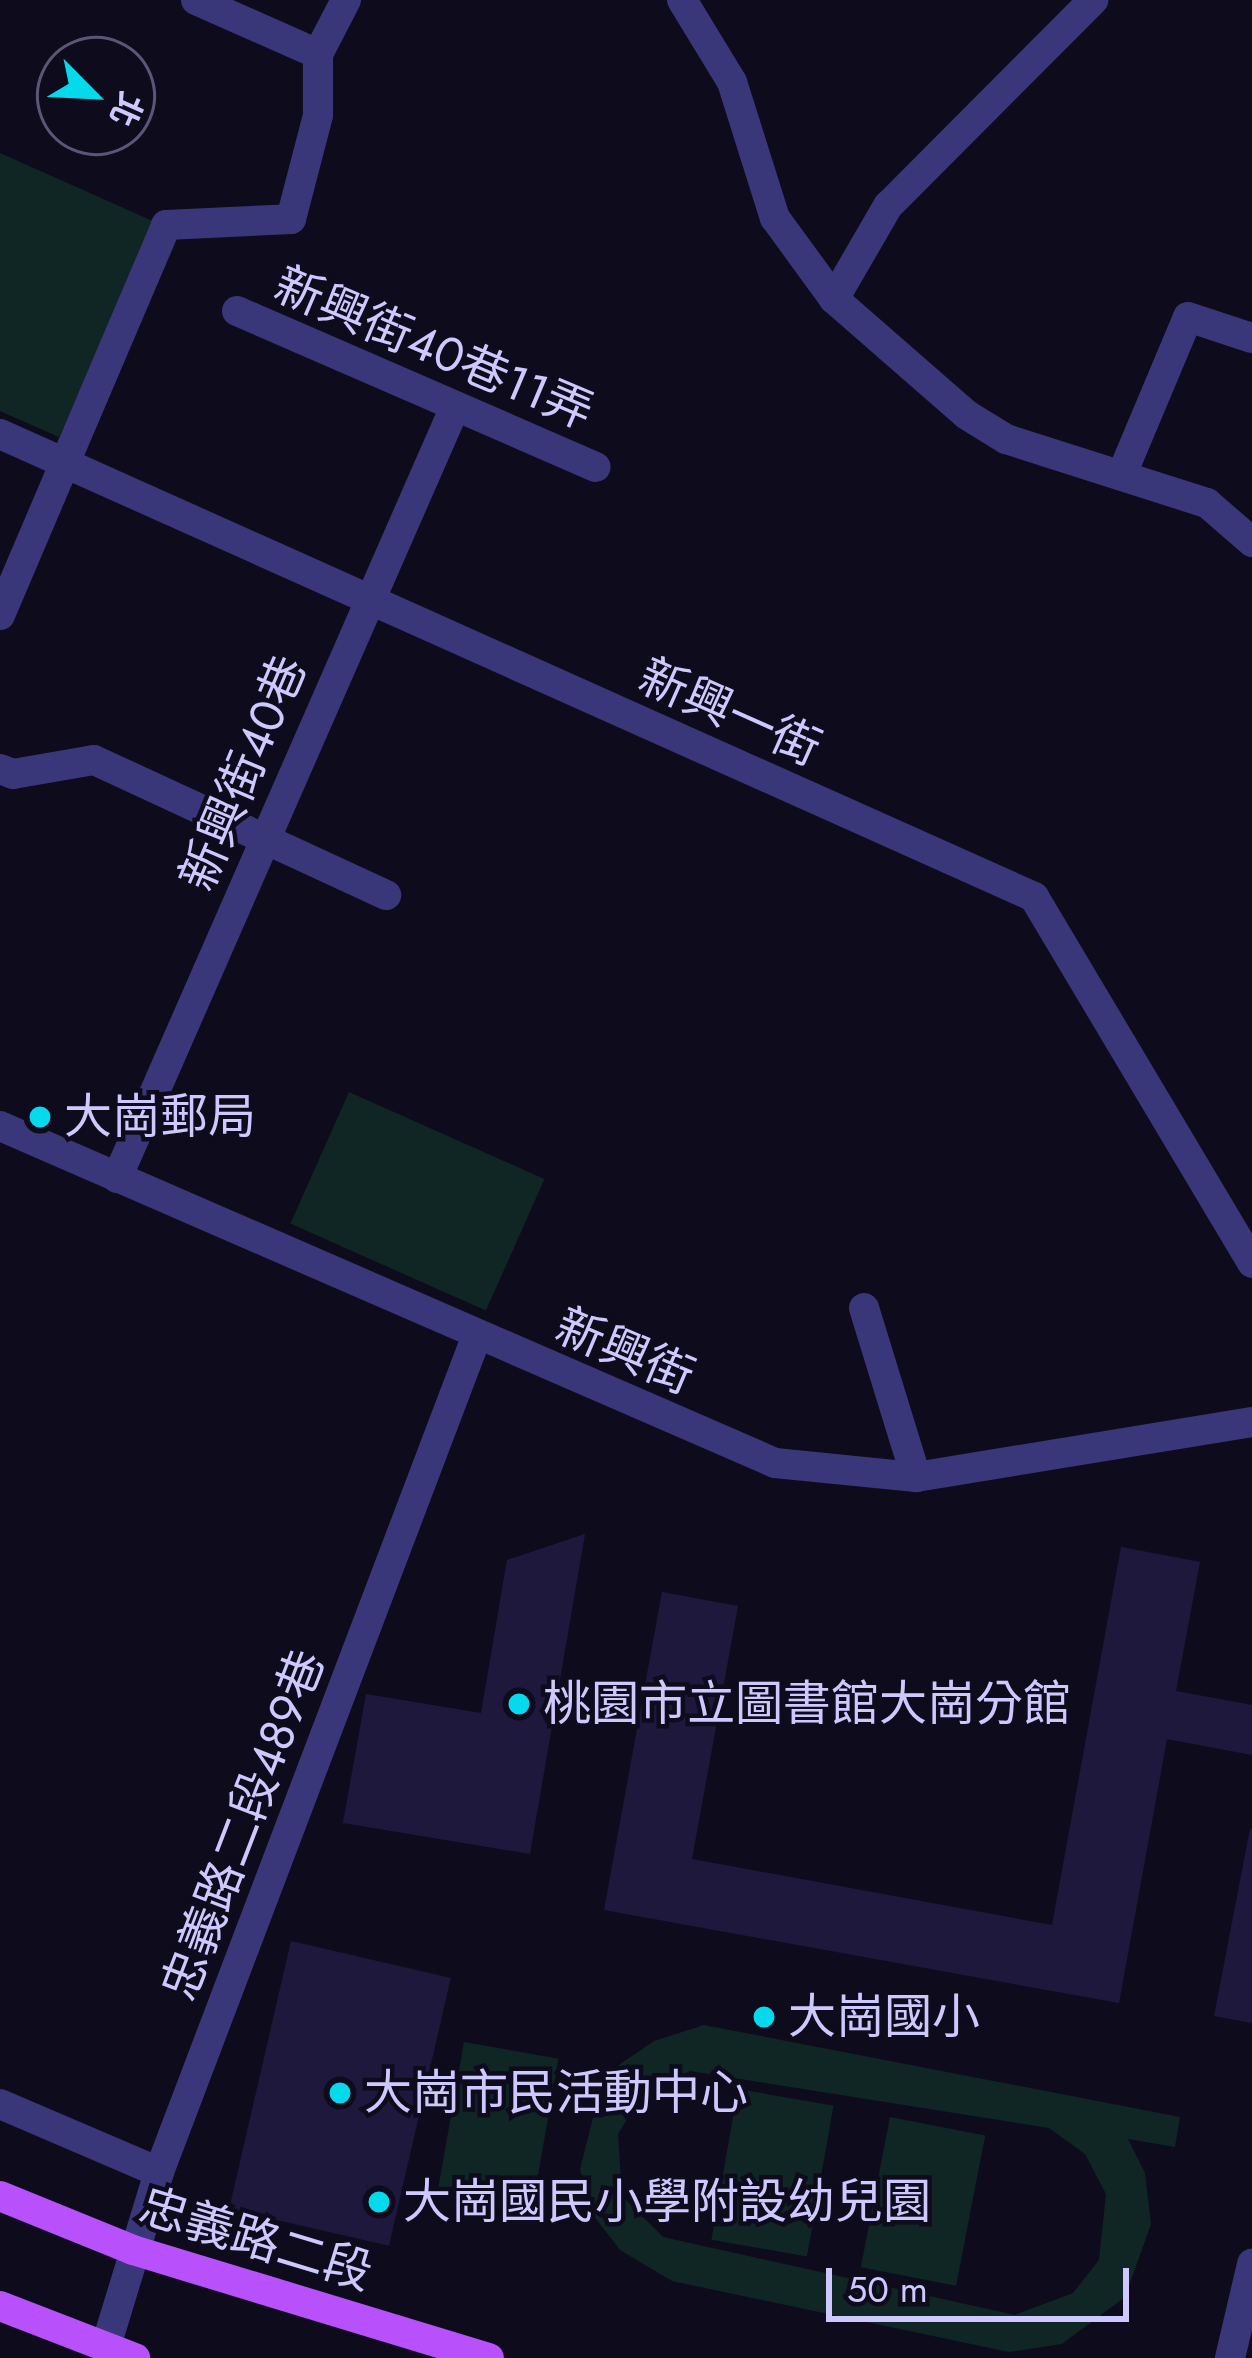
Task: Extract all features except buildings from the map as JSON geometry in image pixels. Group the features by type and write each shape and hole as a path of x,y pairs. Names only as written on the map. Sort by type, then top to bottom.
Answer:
{"main road":[{"name":"忠義路二段","path":"0,2196 133,2250 489,2358"},
{"path":"0,2306 120,2353"}],"street":[{"path":"196,0 318,54"},
{"path":"0,615 166,226 291,218 318,115 318,54 346,0"},
{"path":"682,0 732,82 776,218 834,299 967,415 1006,440 1207,503 1252,542"},
{"path":"834,299 888,206 1093,0"},
{"name":"新興街40巷11弄","path":"237,311 595,467"},
{"path":"1122,474 1188,316 1252,338"},
{"name":"新興街40巷","path":"117,1178 455,406"},
{"name":"新興一街","path":"0,434 1034,897 1252,1263"},
{"path":"0,769 13,775 94,760 386,896"},
{"name":"新興街","path":"0,1126 476,1338 776,1463 916,1477 1252,1422"},
{"path":"864,1308 916,1477"},
{"name":"忠義路二段489巷","path":"120,2353 133,2250 159,2172 476,1338"},
{"path":"0,2104 159,2172"},
{"path":"1230,2358 1252,2264"}],"green space":[{"path":"0,153 155,222 59,437 0,411"},
{"path":"349,1092 544,1179 486,1311 290,1224"},
{"path":"704,2025 1180,2117 1175,2147 1128,2139 1145,2173 1151,2224 1125,2297 1062,2344 1009,2352 672,2281 620,2250 593,2215 580,2169 599,2094 616,2067 654,2041","holes":["690,2071 1049,2128 1085,2154 1106,2194 1099,2260 1073,2293 1015,2315 663,2237 622,2196 618,2134 643,2093"]},
{"path":"464,2042 559,2059 532,2209 437,2193"},
{"path":"738,2089 834,2106 807,2257 711,2240"},
{"path":"890,2117 985,2136 956,2286 861,2267"}],"place":[{"name":"大崗郵局","path":"40,1117"},
{"name":"桃園市立圖書館大崗分館","path":"519,1704"},
{"name":"大崗國小","path":"764,2017"},
{"name":"大崗市民活動中心","path":"340,2093"},
{"name":"大崗國民小學附設幼兒園","path":"379,2202"}]}
